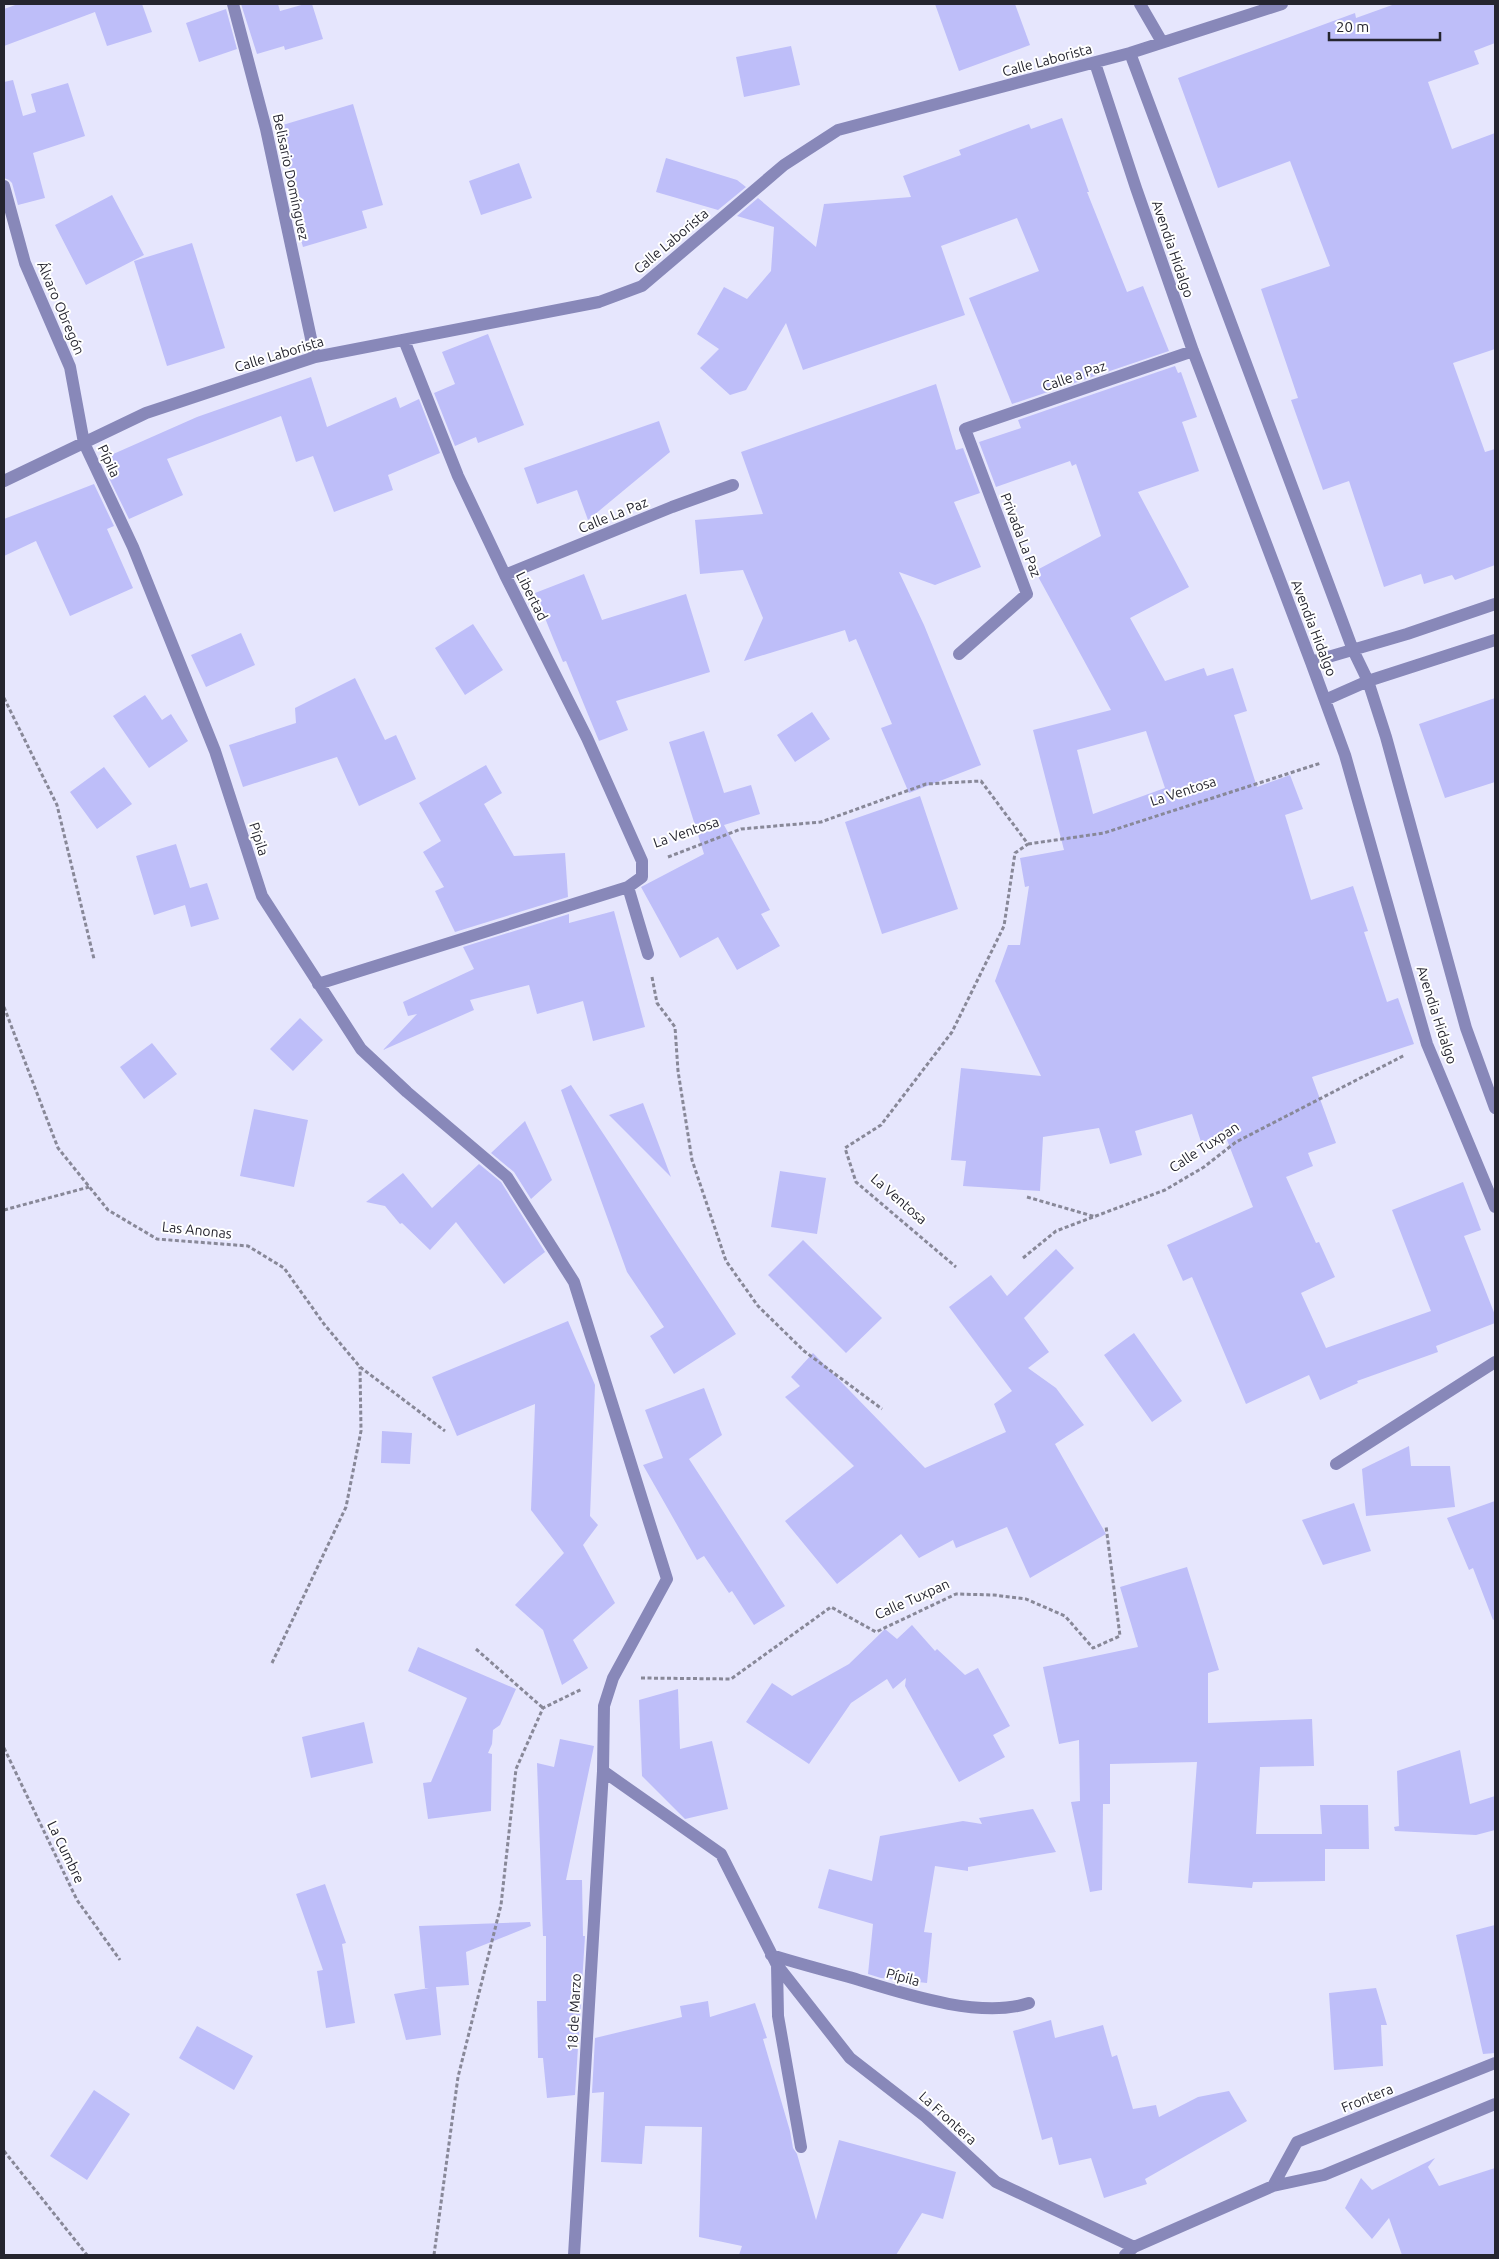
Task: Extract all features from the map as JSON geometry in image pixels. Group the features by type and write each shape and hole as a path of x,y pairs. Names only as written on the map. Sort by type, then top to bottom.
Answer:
{"street":[{"name":"Belisario Domínguez","path":"234,4 266,129 314,357"},
{"path":"1140,4 1162,42"},
{"name":"Calle Laborista","path":"4,481 146,412 314,357 598,302 642,286 784,165 838,130 1095,63 1282,4"},
{"name":"Avendia Hidalgo","path":"1130,53 1354,650 1368,681 1386,737 1466,1028 1495,1108"},
{"name":"Avendia Hidalgo","path":"1095,63 1192,351 1312,662 1345,755 1428,1044 1495,1207"},
{"name":"Álvaro Obregón","path":"4,186 25,263 70,367 84,443"},
{"name":"Libertad","path":"404,340 458,476 505,575 587,738 642,861"},
{"name":"Calle a Paz","path":"965,429 1192,351"},
{"name":"Privada La Paz","path":"959,654 1027,594 965,429"},
{"name":"Pípila","path":"84,443 133,547 215,750 262,896 361,1049 407,1092 507,1177 574,1282 667,1579 613,1678"},
{"name":"Calle La Paz","path":"505,575 733,485"},
{"path":"1312,662 1495,604"},
{"path":"1325,700 1368,681 1495,640"},
{"name":"La Ventosa","path":"628,887 642,877 642,861"},
{"path":"318,984 628,887 648,954"},
{"path":"1336,1464 1495,1362"},
{"name":"18 de Marzo","path":"574,2255 603,1771 604,1706 613,1678"},
{"path":"603,1771 721,1854 774,1960 778,2016 802,2147"},
{"name":"Pípila","path":"774,1960 947,2003 996,2009 1014,2008 1029,2003"},
{"name":"La Frontera","path":"774,1960 850,2058 926,2116 996,2182 1130,2251"},
{"name":"Frontera","path":"1273,2186 1297,2142 1495,2063"},
{"path":"1130,2251 1273,2186 1324,2175 1495,2104"}],"path":[{"path":"4,698 57,805 94,959"},
{"name":"La Ventosa","path":"956,1267 856,1182 845,1148 881,1125 952,1032 1004,926 1015,853 1028,844 1104,833 1345,755"},
{"name":"La Ventosa","path":"642,861 666,858 741,829 821,822 926,784 981,781 1028,844"},
{"path":"648,954 657,1003 675,1027 678,1071 692,1160 726,1260 758,1306 791,1338 882,1409"},
{"name":"Las Anonas","path":"4,1007 58,1148 108,1210 157,1238 248,1246 284,1268 324,1324 360,1367 445,1431"},
{"name":"Calle Tuxpan","path":"1023,1258 1056,1231 1165,1190 1204,1168 1236,1142 1428,1044"},
{"path":"4,1210 89,1187"},
{"path":"1027,1197 1096,1217"},
{"path":"272,1663 346,1507 361,1431 360,1367"},
{"name":"Calle Tuxpan","path":"613,1678 731,1679 831,1607 876,1632 956,1594 994,1595 1026,1599 1065,1616 1092,1648 1120,1636 1106,1526"},
{"path":"476,1649 544,1708"},
{"path":"434,2255 458,2077 502,1905 516,1769 544,1708 584,1688 604,1706"},
{"name":"La Cumbre","path":"4,1748 77,1900 120,1960"},
{"path":"4,2151 87,2255"}],"building":[{"path":"18,4 142,4 152,32 107,46 95,12 4,46 4,9"},
{"path":"241,4 278,4 280,11 312,4 323,39 285,50 284,46 257,54"},
{"path":"935,4 1015,4 1030,45 959,71"},
{"path":"1395,4 1495,4 1495,43 1474,51 1479,64 1428,82 1452,149 1495,133 1495,349 1453,363 1485,452 1495,449 1495,565 1455,580 1452,575 1424,584 1421,574 1384,587 1349,481 1323,490 1291,400 1298,398 1261,289 1330,266 1290,161 1218,188 1178,78 1355,13 1356,18"},
{"path":"226,9 237,49 199,62 186,23"},
{"path":"791,46 800,85 744,97 736,57"},
{"path":"13,80 23,116 36,112 31,94 68,83 85,136 33,153 45,198 18,205 12,183 4,178 4,82"},
{"path":"353,104 383,205 362,211 367,228 303,247 291,207 300,204 276,127"},
{"path":"1062,118 1089,192 1087,192 1127,292 1143,286 1169,351 1012,404 969,298 1039,271 1017,218 941,246 965,315 803,370 786,323 746,390 730,395 700,368 719,349 697,334 724,287 747,299 771,271 774,227 737,216 758,198 816,247 824,204 911,197 903,176 961,155 959,150 1029,124 1031,129"},
{"path":"666,158 737,180 746,187 718,210 656,192"},
{"path":"519,163 532,198 481,215 469,181"},
{"path":"112,195 144,255 86,285 55,225"},
{"path":"192,243 225,348 167,366 134,261"},
{"path":"488,334 524,425 478,443 476,437 455,446 434,393 455,384 442,352"},
{"path":"1175,366 1178,373 1181,372 1197,417 1182,422 1199,471 1138,492 1189,587 1130,618 1165,681 1204,668 1207,676 1233,668 1247,711 1234,715 1257,787 1290,775 1303,809 1285,815 1311,900 1353,886 1368,931 1364,932 1387,1002 1398,998 1414,1044 1312,1077 1336,1143 1308,1153 1313,1166 1286,1177 1316,1243 1319,1242 1335,1277 1301,1293 1326,1348 1431,1311 1392,1210 1463,1182 1481,1230 1464,1236 1495,1315 1495,1323 1436,1346 1438,1352 1357,1381 1358,1383 1320,1400 1309,1375 1246,1404 1192,1277 1183,1281 1167,1245 1253,1207 1227,1140 1203,1148 1192,1114 1135,1131 1142,1155 1110,1164 1099,1128 1043,1137 1040,1191 963,1186 966,1161 951,1160 961,1068 1041,1076 995,981 1008,945 1020,945 1029,886 1025,887 1020,858 1064,850 1033,730 1111,710 1035,571 1101,536 1076,464 1072,466 1070,461 996,487 979,442 1021,428 1018,420","holes":["1146,731 1165,788 1093,814 1077,750"]},
{"path":"311,377 327,427 396,397 400,408 419,399 440,453 388,475 393,490 334,512 313,456 296,462 281,416 167,459 183,495 129,519 109,478 119,474 111,455 197,417"},
{"path":"936,384 956,450 963,448 980,493 954,502 981,567 935,585 899,572 924,625 981,765 909,793 881,728 892,724 856,639 849,642 845,630 744,661 763,618 743,570 700,574 695,520 763,514 741,452"},
{"path":"659,421 670,452 588,520 577,490 537,504 524,468"},
{"path":"94,484 114,526 107,529 133,588 70,616 36,541 4,556 4,519"},
{"path":"584,574 602,620 686,594 710,672 616,701 628,730 599,741 566,661 563,662 535,593"},
{"path":"473,624 503,670 465,695 435,648"},
{"path":"241,633 255,665 206,687 191,655"},
{"path":"355,678 385,740 396,735 416,779 359,806 337,757 243,787 229,745 296,723 295,708"},
{"path":"145,695 162,720 171,714 188,741 149,768 113,716"},
{"path":"1495,698 1495,782 1445,798 1419,724"},
{"path":"812,712 830,739 795,762 777,735"},
{"path":"704,731 724,793 751,785 760,814 724,825 770,910 761,914 780,946 737,970 718,937 680,958 641,887 704,854 669,742"},
{"path":"486,765 502,793 484,804 514,856 565,853 568,897 455,932 435,891 444,887 423,852 441,841 419,803"},
{"path":"104,767 132,804 97,829 70,792"},
{"path":"920,796 958,909 882,934 845,822"},
{"path":"176,844 190,888 207,883 219,919 191,927 185,905 154,915 136,856"},
{"path":"614,911 645,1027 593,1041 583,1001 537,1014 529,985 470,1000 474,1010 383,1050 417,1014 408,1016 403,1002 474,969 463,947 569,914 569,923"},
{"path":"300,1018 323,1040 293,1071 270,1049"},
{"path":"152,1043 177,1074 144,1099 120,1067"},
{"path":"571,1085 736,1334 674,1374 650,1336 664,1327 627,1272 561,1090"},
{"path":"643,1103 671,1177 609,1115"},
{"path":"254,1109 308,1120 294,1187 240,1176"},
{"path":"525,1121 552,1180 531,1199 514,1172 491,1153"},
{"path":"479,1164 501,1182 545,1252 504,1284 456,1222 430,1250 402,1223 400,1224 385,1206 366,1202 403,1173 432,1208"},
{"path":"780,1171 826,1178 817,1234 771,1227"},
{"path":"803,1240 882,1318 846,1353 768,1275"},
{"path":"1056,1249 1074,1268 1024,1318 1049,1352 1028,1368 1056,1388 1084,1425 1055,1444 1106,1534 1030,1578 1007,1527 956,1548 953,1540 919,1558 901,1534 837,1584 785,1521 854,1466 785,1397 800,1386 791,1377 813,1353 925,1468 1006,1432 994,1404 1012,1391 949,1307 991,1275 1007,1296"},
{"path":"568,1321 595,1385 590,1516 598,1525 583,1545 615,1603 573,1640 588,1668 562,1685 543,1630 515,1605 564,1553 531,1510 535,1404 457,1436 432,1377"},
{"path":"1134,1333 1182,1401 1152,1422 1104,1355"},
{"path":"704,1388 722,1435 689,1459 785,1606 754,1625 732,1591 729,1593 704,1556 697,1560 643,1465 663,1458 645,1410"},
{"path":"382,1431 412,1433 410,1464 381,1463"},
{"path":"1409,1446 1411,1466 1450,1466 1455,1507 1366,1516 1362,1469"},
{"path":"1495,1501 1495,1619 1493,1620 1473,1568 1469,1570 1447,1518"},
{"path":"1354,1503 1371,1551 1323,1565 1302,1520"},
{"path":"1187,1567 1219,1670 1208,1673 1208,1723 1312,1719 1314,1766 1260,1767 1256,1834 1322,1834 1320,1805 1368,1805 1369,1849 1325,1849 1325,1881 1253,1882 1252,1888 1188,1883 1197,1762 1110,1764 1110,1804 1103,1804 1102,1890 1090,1892 1071,1802 1080,1801 1079,1740 1059,1744 1043,1667 1138,1647 1120,1587"},
{"path":"912,1625 935,1651 937,1649 965,1675 978,1668 1010,1726 993,1735 1005,1757 959,1782 905,1686 906,1678 893,1689 887,1679 851,1703 809,1764 746,1722 772,1683 792,1696 849,1664 885,1629 897,1639"},
{"path":"418,1647 516,1689 500,1725 493,1730 492,1744 488,1753 492,1754 491,1811 428,1819 423,1783 431,1782 467,1698 408,1671"},
{"path":"678,1689 680,1749 712,1741 728,1809 685,1819 642,1776 639,1700"},
{"path":"364,1722 373,1763 311,1778 302,1737"},
{"path":"560,1739 594,1746 566,1880 582,1880 583,1936 585,1936 575,2095 547,2098 543,2058 538,2058 537,2001 546,2001 546,1936 543,1936 537,1763 554,1767"},
{"path":"1460,1750 1470,1804 1495,1796 1495,1830 1476,1835 1395,1831 1394,1827 1399,1826 1397,1771"},
{"path":"1033,1809 1056,1852 968,1867 968,1871 935,1866 924,1932 932,1933 927,1983 881,1978 868,1974 873,1924 818,1908 829,1869 872,1881 880,1836 963,1821 982,1824 979,1818"},
{"path":"325,1884 346,1943 342,1944 355,2023 326,2028 317,1971 323,1970 296,1894"},
{"path":"530,1922 531,1926 466,1952 469,1985 436,1987 441,2035 406,2040 394,1994 429,1988 425,1988 419,1926"},
{"path":"1495,1925 1495,2053 1483,2054 1456,1935"},
{"path":"1376,1988 1387,2025 1381,2025 1383,2066 1334,2070 1329,1993"},
{"path":"708,2001 710,2017 755,2003 767,2038 763,2039 790,2131 793,2148 797,2154 816,2220 839,2140 956,2172 943,2219 922,2213 896,2255 739,2255 742,2246 699,2237 702,2127 645,2126 642,2164 601,2162 604,2092 592,2093 595,2038 682,2017 680,2006"},
{"path":"1051,2020 1055,2038 1103,2025 1112,2057 1117,2055 1133,2109 1156,2105 1159,2117 1198,2097 1229,2091 1247,2121 1145,2179 1147,2184 1104,2198 1091,2158 1059,2165 1052,2137 1042,2140 1013,2031"},
{"path":"197,2026 253,2056 234,2090 179,2058"},
{"path":"94,2090 130,2114 87,2180 50,2156"},
{"path":"1435,2158 1428,2167 1439,2186 1495,2168 1495,2255 1402,2255 1389,2218 1372,2239 1345,2208 1361,2178 1372,2190"}]}
